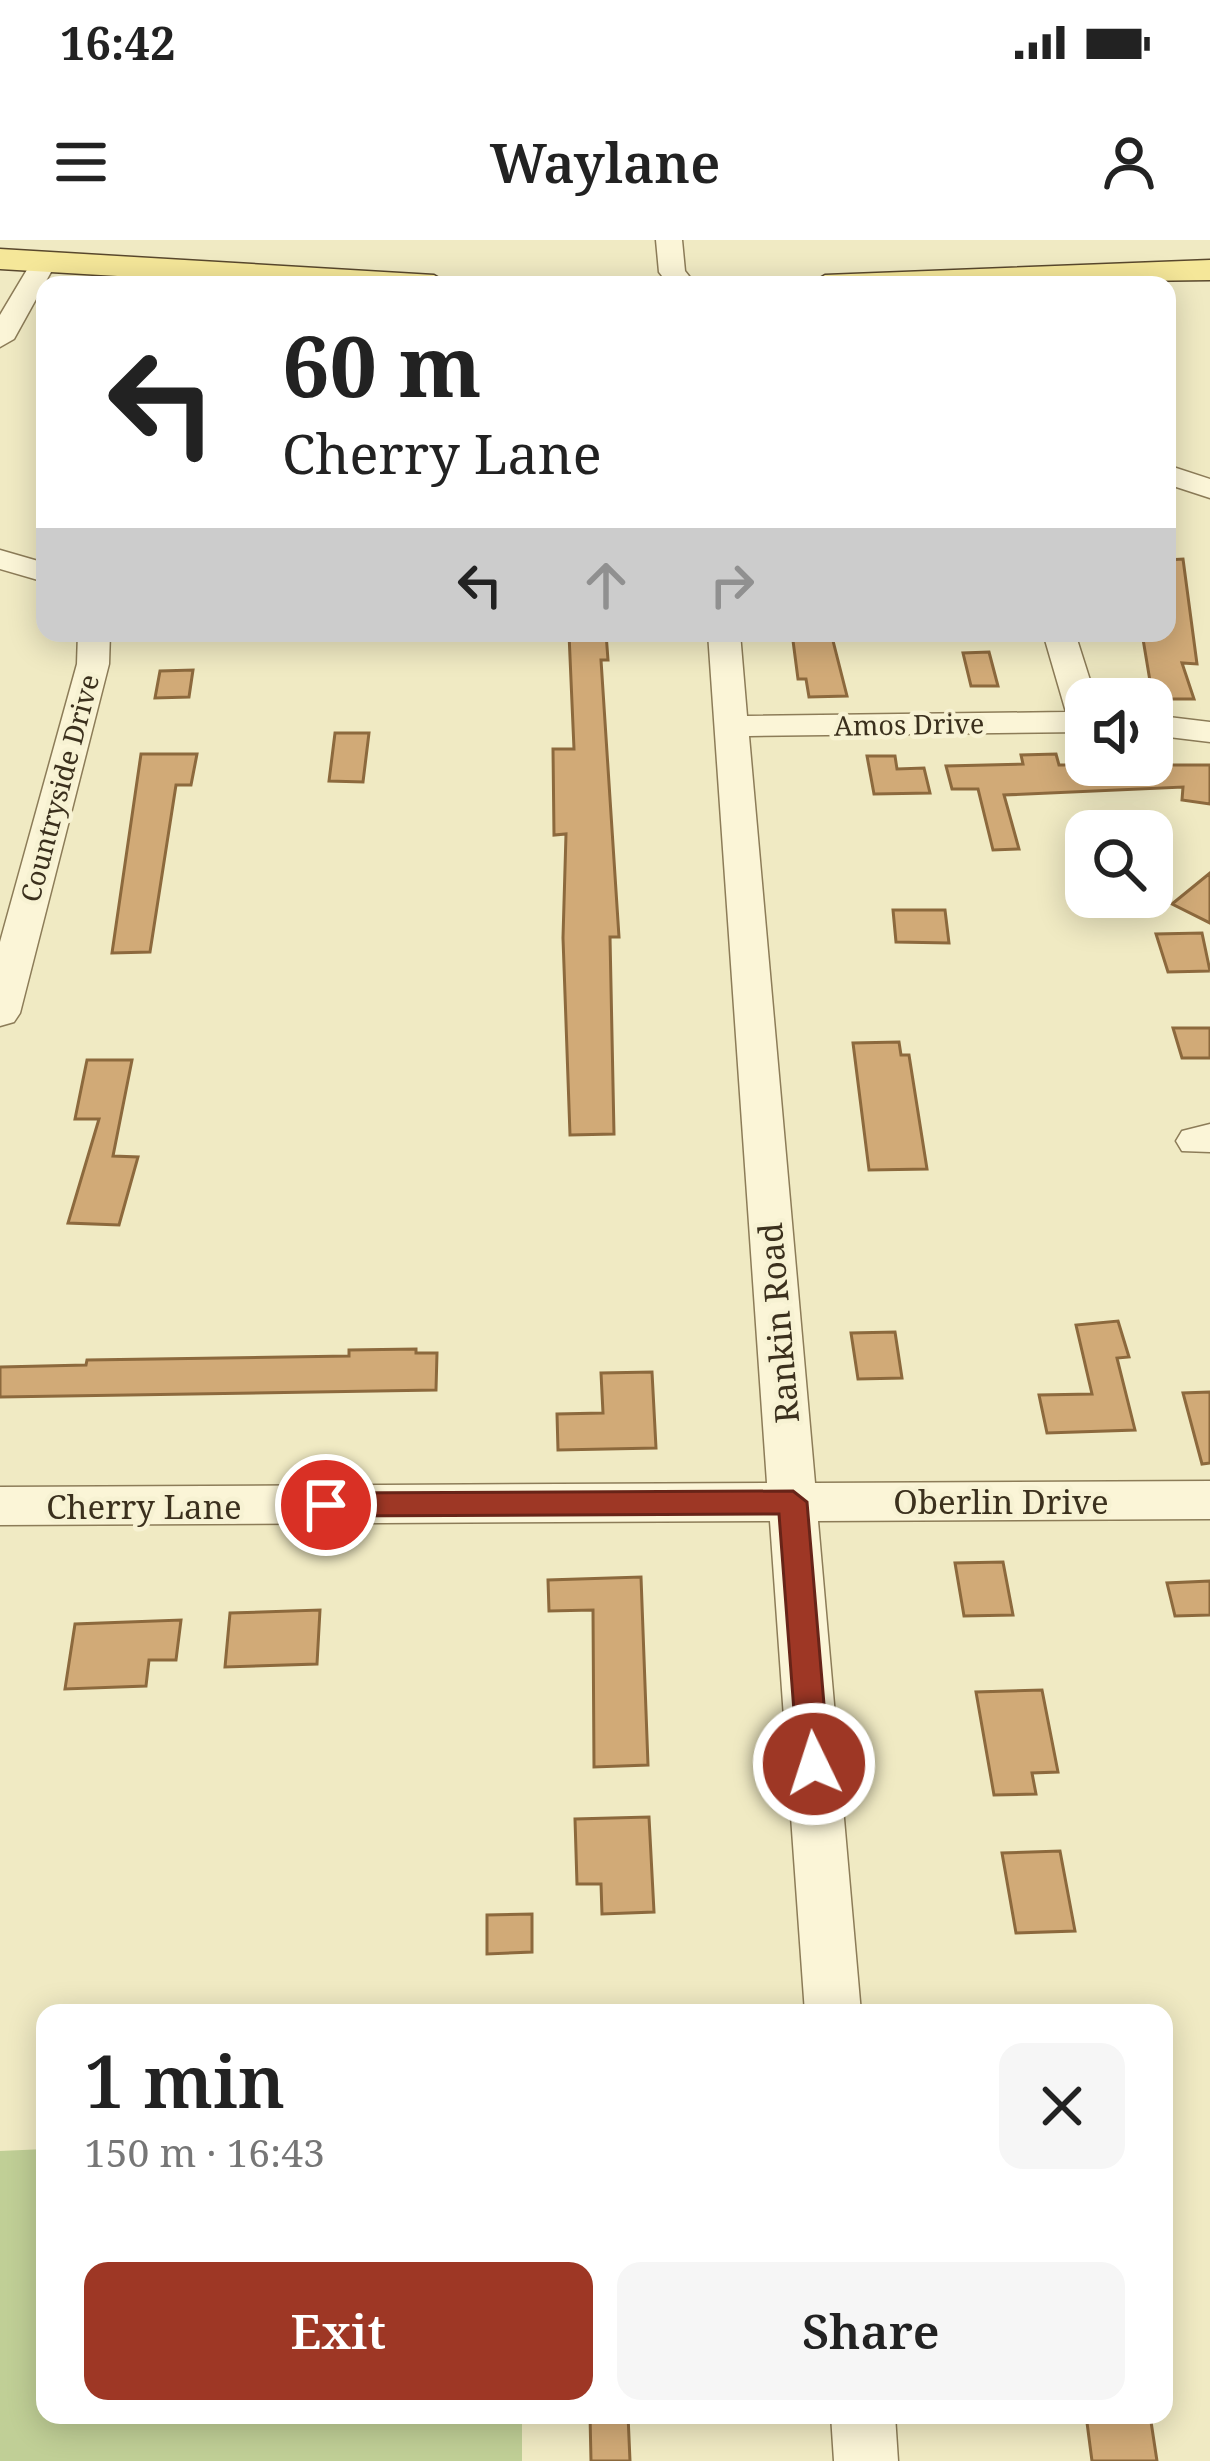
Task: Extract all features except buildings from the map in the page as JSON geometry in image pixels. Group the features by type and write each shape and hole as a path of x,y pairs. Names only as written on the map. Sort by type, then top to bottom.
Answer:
{"main road":[{"path":"0,259 274,276"},
{"path":"1056,276 1210,270"}],"street":[{"path":"669,240 675,276"},
{"path":"0,339 43,263"},
{"path":"1176,477 1210,489"},
{"path":"0,559 36,570"},
{"name":"Countryside Drive","path":"0,1013 93,664 94,642"},
{"name":"Rankin Road","path":"725,642 832,2004"},
{"path":"1063,642 1073,678"},
{"name":"Amos Drive","path":"732,726 1065,722"},
{"path":"1173,728 1210,732"},
{"name":"Oberlin Drive","path":"793,1502 1210,1500"},
{"name":"Cherry Lane","path":"0,1506 793,1502"},
{"path":"864,2424 866,2461"}],"green space":[{"path":"36,2149 36,2424 522,2424 522,2461 0,2461 0,2151"}],"route":[{"path":"326,1505 793,1502 814,1764"}]}
